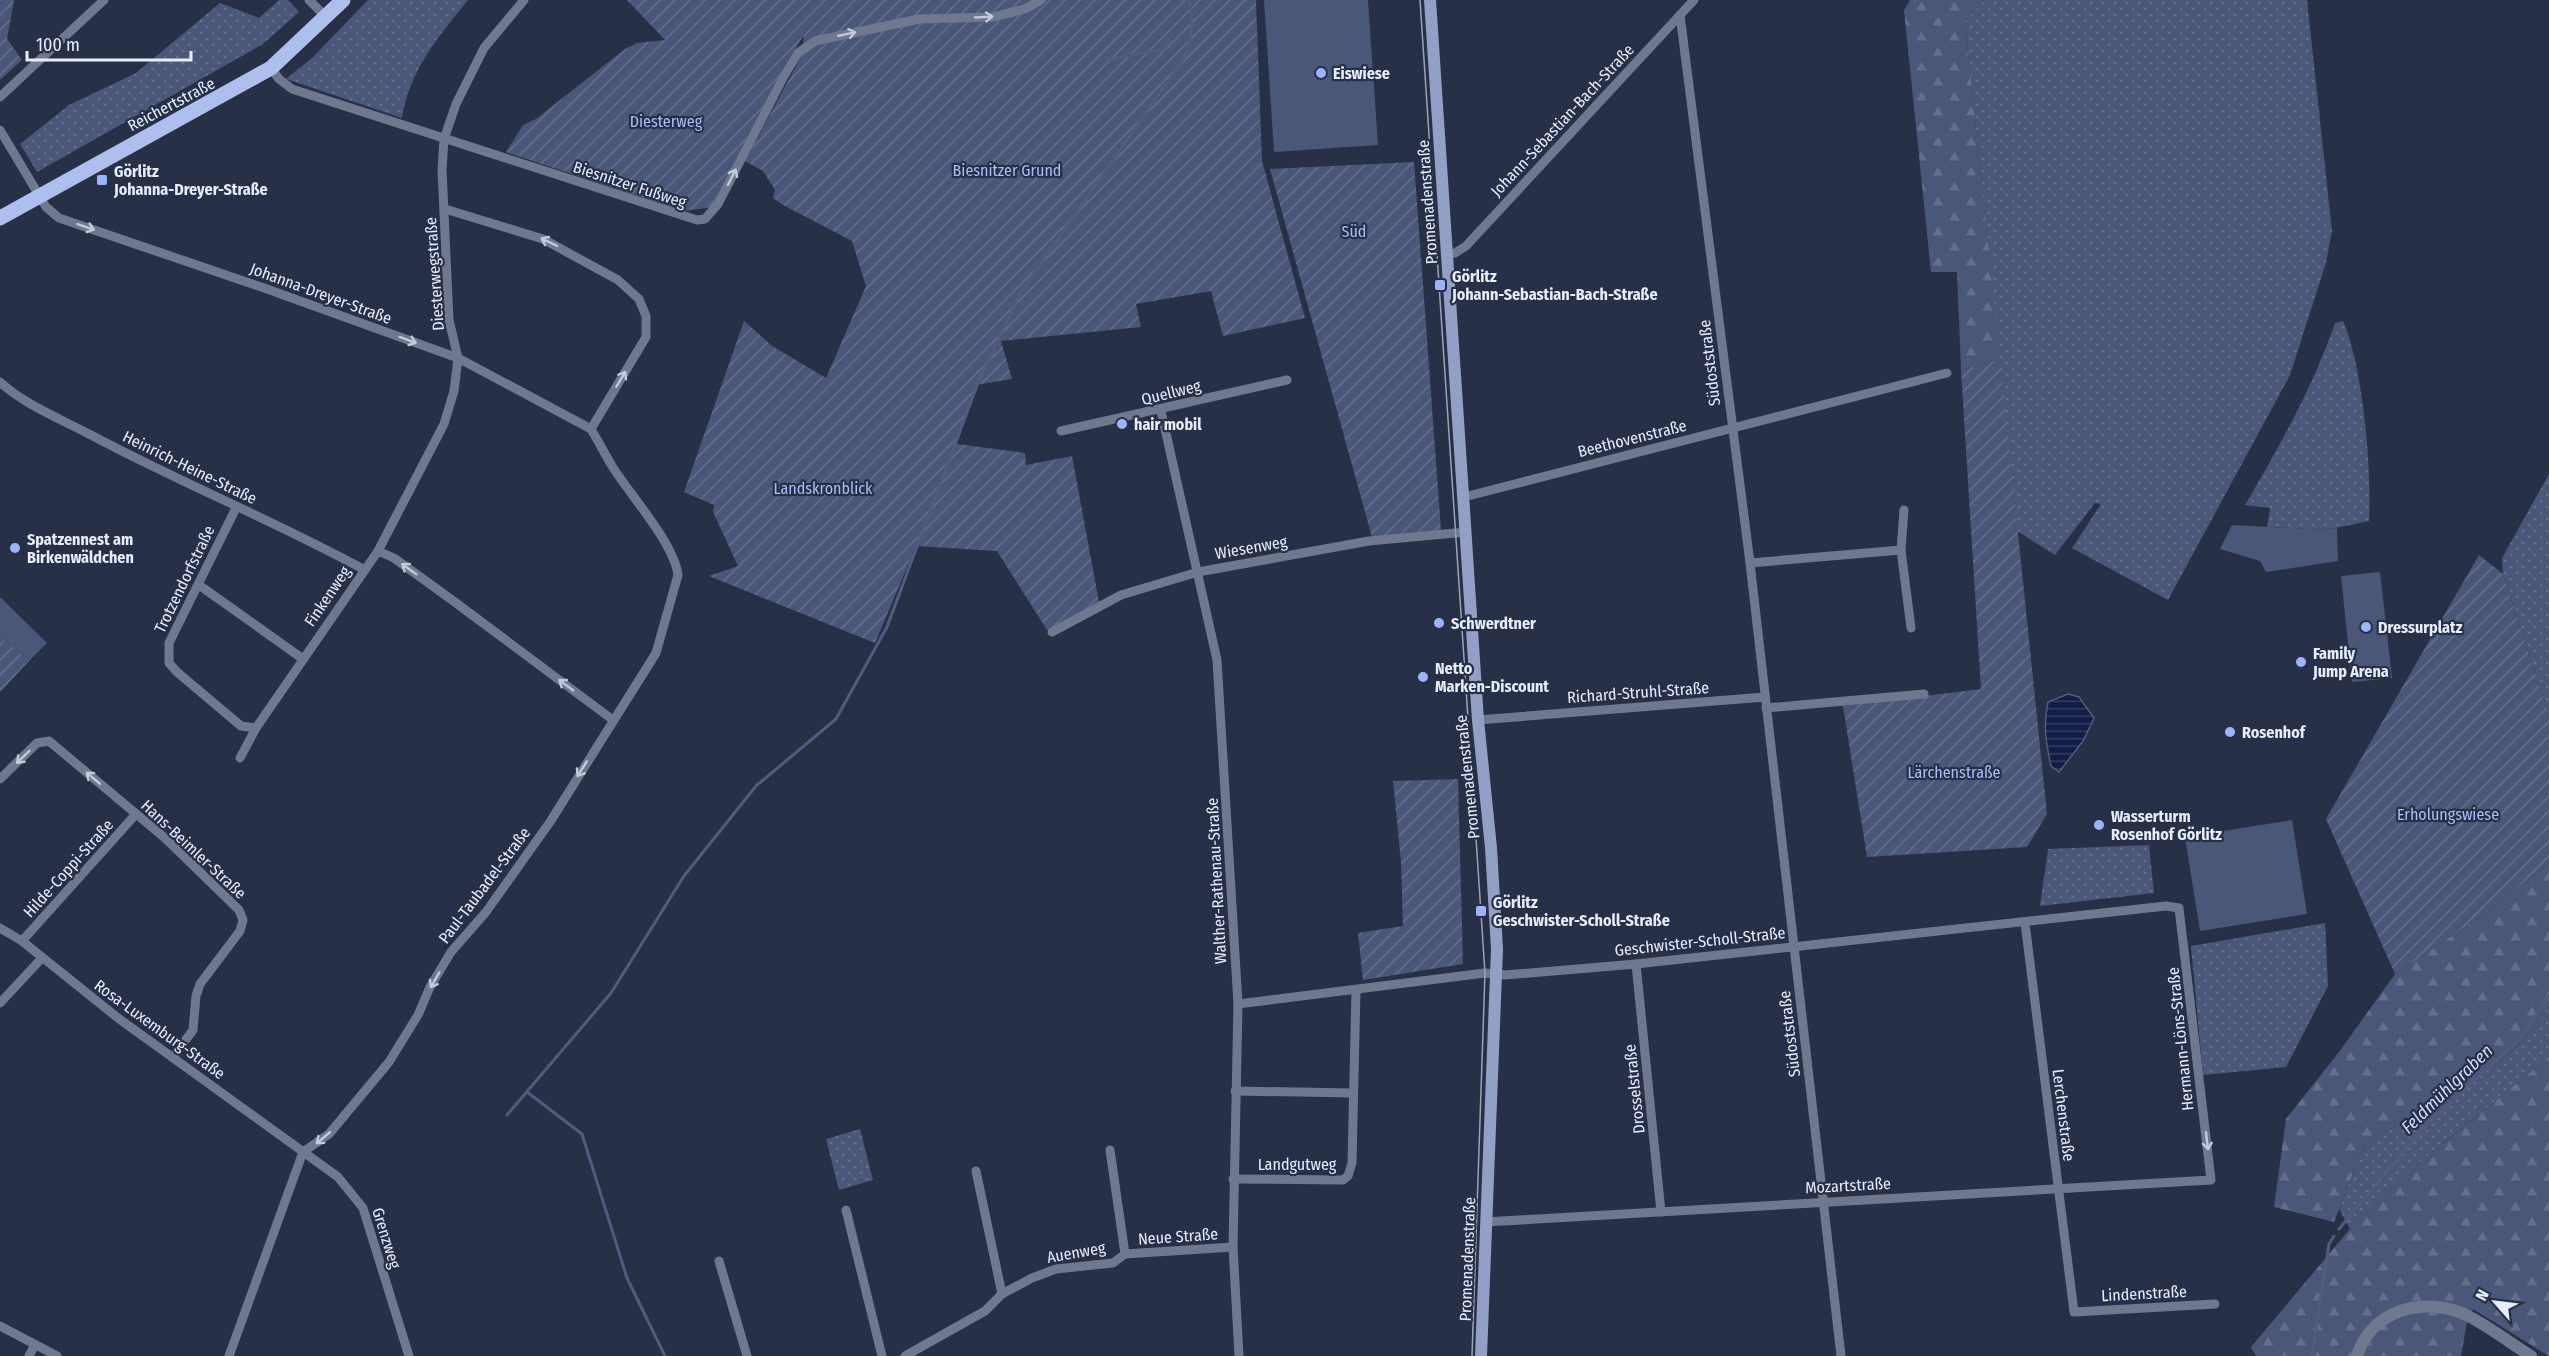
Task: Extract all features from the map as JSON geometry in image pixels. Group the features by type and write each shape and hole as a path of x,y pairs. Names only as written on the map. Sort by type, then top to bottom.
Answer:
{"main road":[{"name":"Reichertstraße","path":"0,218 271,68 327,18 343,0"},
{"name":"Promenadenstraße","path":"1430,0 1478,720 1491,848 1498,975 1485,1222 1481,1356"}],"street":[{"path":"0,97 104,0"},
{"path":"309,0 327,18"},
{"name":"Diesterwegstraße","path":"378,551 444,424 454,391 458,358 449,320 442,170 444,139 456,104 484,48 524,0"},
{"name":"Biesnitzer Fußweg","path":"271,68 279,79 292,89 697,220 705,219 718,204 784,76 798,53 815,41 919,19 993,16 1025,9 1041,0"},
{"name":"Johann-Sebastian-Bach-Straße","path":"1448,254 1455,253 1466,246 1694,0"},
{"name":"Südoststraße","path":"1680,15 1750,563 1841,1356"},
{"name":"Johanna-Dreyer-Straße","path":"0,130 39,196 51,213 59,218 267,289 458,358 591,429"},
{"path":"445,209 543,239 618,280 639,299 646,316 646,337 591,429"},
{"name":"Beethovenstraße","path":"1464,498 1732,426 1947,373"},
{"name":"Quellweg","path":"1061,431 1161,411 1287,380"},
{"name":"Heinrich-Heine-Straße","path":"2,387 148,465 236,508 306,538 363,569"},
{"name":"Walther-Rathenau-Straße","path":"1161,411 1217,660 1238,1004 1233,1247 1239,1356"},
{"name":"Paul-Taubadel-Straße","path":"303,1152 329,1134 389,1062 418,1015 451,952 486,912 526,858 656,653 678,575 669,550 612,465 591,429"},
{"name":"Trotzendorfstraße","path":"236,508 169,643 169,663 196,690 241,726 256,728"},
{"path":"1904,510 1901,550 1911,628"},
{"name":"Wiesenweg","path":"1052,632 1122,595 1198,572 1369,541 1466,532"},
{"path":"1750,563 1901,550"},
{"path":"378,551 394,558 613,720"},
{"name":"Finkenweg","path":"240,758 256,728 363,569 378,551"},
{"path":"199,585 303,659"},
{"path":"1766,708 1924,694"},
{"name":"Richard-Struhl-Straße","path":"1478,720 1765,698"},
{"name":"Hans-Beimler-Straße","path":"0,779 37,743 49,741 190,862 239,910 243,920 240,931 200,984 196,996 193,1030 173,1057"},
{"name":"Hilde-Coppi-Straße","path":"22,941 136,814"},
{"name":"Geschwister-Scholl-Straße","path":"1238,1004 1479,974 1498,975 1636,964 2166,906"},
{"name":"Hermann-Löns-Straße","path":"2166,906 2179,908 2211,1180"},
{"name":"Lerchenstraße","path":"2025,922 2074,1312"},
{"name":"Rosa-Luxemburg-Straße","path":"0,928 22,941 173,1057 303,1152"},
{"path":"0,1003 42,958"},
{"name":"Drosselstraße","path":"1636,964 1661,1212"},
{"name":"Landgutweg","path":"1233,1179 1343,1180 1348,1176 1352,1163 1356,990"},
{"path":"1235,1091 1353,1093"},
{"name":"Auenweg","path":"905,1356 984,1311 1002,1294 1048,1271 1113,1263 1125,1254 1110,1150"},
{"path":"229,1356 303,1152"},
{"name":"Grenzweg","path":"303,1152 338,1177 363,1208 409,1356"},
{"path":"976,1171 1002,1294"},
{"name":"Mozartstraße","path":"1485,1222 2211,1180"},
{"path":"846,1210 882,1356"},
{"name":"Neue Straße","path":"1125,1254 1233,1247"},
{"path":"719,1261 747,1356"},
{"name":"Lindenstraße","path":"2074,1312 2215,1304"},
{"path":"2357,1356 2369,1330 2383,1317 2402,1310 2433,1307 2467,1316 2531,1356"},
{"path":"0,1326 57,1356"},
{"path":"29,1356 35,1345"}],"green space":[{"path":"0,0 14,0 7,39 22,60 0,80"},
{"path":"279,0 288,0 299,12 263,44 37,172 20,144 69,105 136,73 220,3 259,18"},
{"path":"368,0 468,0 436,41 418,70 411,85 402,118 286,79 313,57"},
{"path":"627,0 1256,0 1262,161 1305,318 1223,336 1211,291 1136,304 1141,327 1001,341 1012,379 976,385 957,444 1025,453 1026,465 1072,456 1099,602 1047,630 997,551 916,546 875,643 709,576 738,566 713,512 714,505 684,492 744,321 772,346 826,378 866,286 852,241 773,198 775,190 763,171 745,161 802,55 804,35 784,67 713,205 707,208 683,211 506,152 523,125 536,119 625,49 637,43 665,40"},
{"name":"Eiswiese","path":"1264,0 1368,0 1378,145 1274,152"},
{"path":"1910,0 1985,0 1965,21 2000,359 1961,370 1957,272 1931,272 1904,10"},
{"path":"1985,0 2307,0 2332,231 2326,263 2290,375 2168,600 2072,548 2101,504 2095,503 2055,555 2017,531 1965,21"},
{"name":"Süd","path":"1414,162 1441,530 1372,537 1270,169"},
{"path":"2343,321 2356,364 2365,419 2370,500 2369,521 2326,530 2267,527 2270,508 2245,505 2283,439 2306,393 2335,323"},
{"name":"Lärchenstraße","path":"2000,359 2047,814 2027,847 1867,857 1843,706 1981,689 1961,370"},
{"path":"2549,474 2549,715 2503,574 2502,558"},
{"path":"2232,525 2326,530 2337,528 2338,561 2266,572 2260,561 2220,549"},
{"name":"Erholungswiese","path":"2479,555 2503,574 2549,715 2549,862 2486,913 2395,974 2326,819"},
{"name":"Dressurplatz","path":"2380,572 2392,678 2352,682 2341,576"},
{"path":"0,597 47,643 30,660 0,637"},
{"path":"0,637 30,660 0,692"},
{"path":"1458,779 1463,964 1363,980 1358,933 1403,926 1401,862 1393,781"},
{"path":"2292,820 2307,914 2200,931 2185,837"},
{"path":"2149,845 2154,893 2040,906 2048,849"},
{"path":"2549,862 2549,1007 2519,1045 2447,1103 2420,1112 2364,1145 2334,1222 2274,1207 2286,1119 2339,1052 2395,974 2486,913"},
{"path":"2325,923 2328,986 2286,1067 2203,1075 2191,946"},
{"path":"2549,1007 2549,1057 2418,1164 2350,1229 2339,1209 2364,1145 2420,1112 2447,1103 2519,1045"},
{"path":"2549,1057 2549,1356 2473,1309 2467,1322 2461,1356 2256,1356 2251,1347 2350,1229 2418,1164"},
{"path":"860,1129 873,1180 839,1190 826,1139"}],"shaded area":[{"path":"2068,694 2079,697 2094,718 2083,741 2059,772 2051,766 2049,758 2046,711 2048,702"}],"waterway":[{"path":"507,1115 611,993 684,876 756,786 836,719 887,627 979,380 1021,292 1182,61 1191,32 1190,2"},
{"path":"1106,60 1164,49 1169,40"},
{"name":"Feldmühlgraben","path":"2339,1229 2425,1126 2520,1039 2549,995"},
{"path":"527,1092 582,1134 627,1278 665,1356"},
{"name":"Feldmühlgraben","path":"2312,1356 2329,1244 2334,1236"}],"tram line":[{"path":"1420,0 1485,973 1472,1356"}],"place":[{"name":"Eiswiese","path":"1321,73"},
{"name":"Görlitz Johanna-Dreyer-Straße","path":"102,180"},
{"name":"Görlitz Johann-Sebastian-Bach-Straße","path":"1440,285"},
{"name":"hair mobil","path":"1122,424"},
{"name":"Spatzennest am Birkenwäldchen","path":"15,548"},
{"name":"Schwerdtner","path":"1439,623"},
{"name":"Dressurplatz","path":"2366,627"},
{"name":"Family Jump Arena","path":"2301,662"},
{"name":"Netto Marken-Discount","path":"1423,677"},
{"name":"Rosenhof","path":"2230,732"},
{"name":"Wasserturm Rosenhof Görlitz","path":"2099,825"},
{"name":"Görlitz Geschwister-Scholl-Straße","path":"1481,911"}],"park label":[{"name":"Diesterweg","path":"666,121"},
{"name":"Biesnitzer Grund","path":"1007,170"},
{"name":"Landskronblick","path":"823,488"}]}
